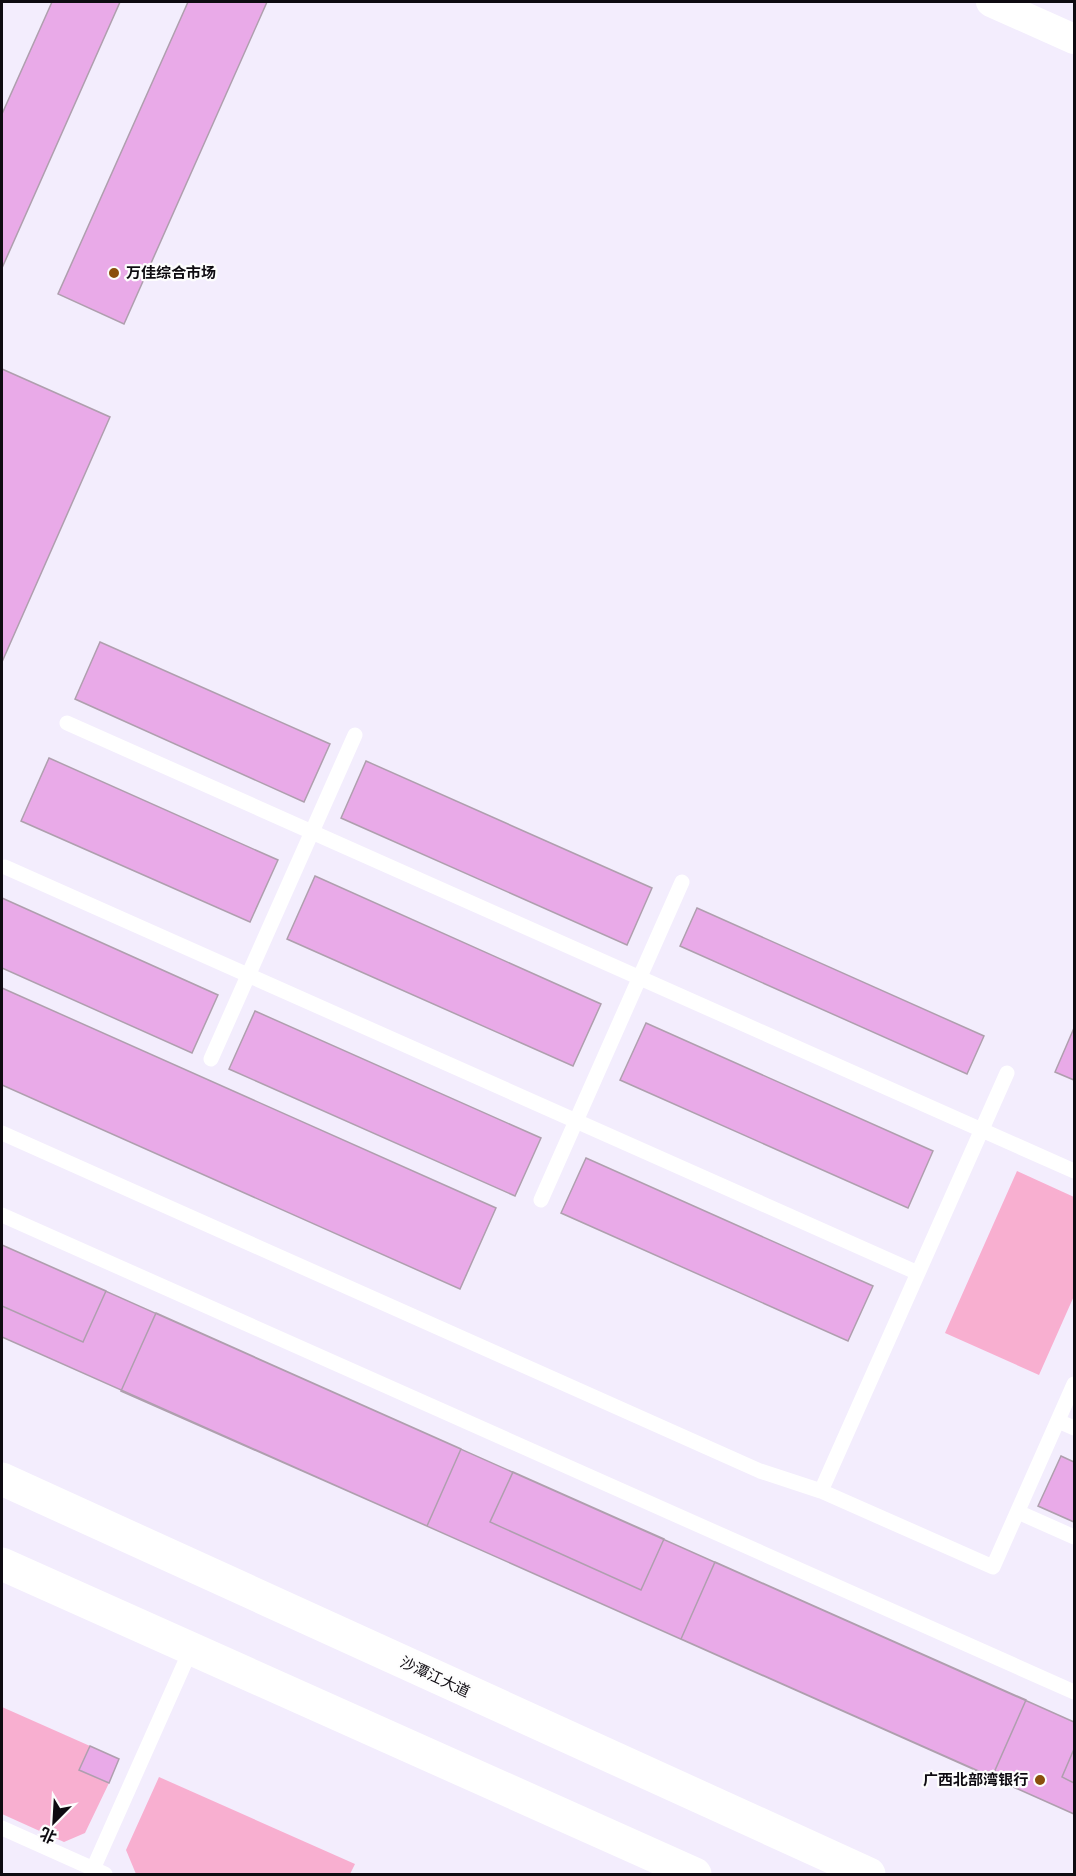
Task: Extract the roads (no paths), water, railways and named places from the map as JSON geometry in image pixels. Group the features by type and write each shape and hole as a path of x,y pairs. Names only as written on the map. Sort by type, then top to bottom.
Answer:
{"main road":[{"name":"沙潭江大道","path":"2,1479 869,1875"},
{"path":"2,1564 695,1875"}],"street":[{"path":"991,2 1074,39"}],"lane":[{"path":"67,723 1074,1172"},
{"path":"211,1059 355,735"},
{"path":"5,867 918,1273"},
{"path":"541,1200 682,882"},
{"path":"821,1491 1007,1072"},
{"path":"2,1133 760,1471 821,1491 993,1567 1074,1384"},
{"path":"2,1215 1074,1692"},
{"path":"1058,1421 1074,1428"},
{"path":"1018,1512 1074,1537"},
{"path":"2,1828 99,1872 191,1649"}],"place":[{"name":"万佳综合市场","path":"114,273"},
{"name":"广西北部湾银行","path":"1040,1780"}]}
